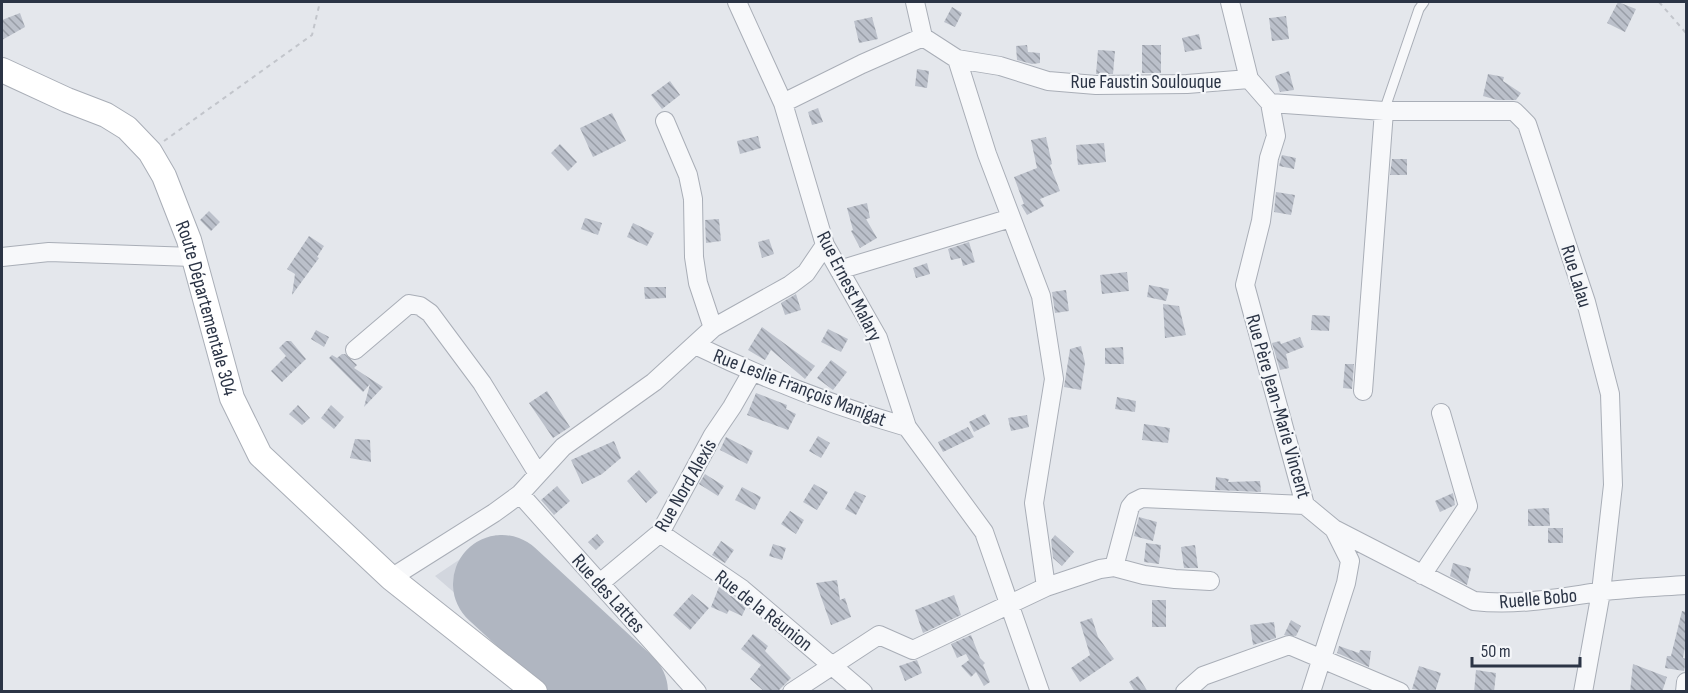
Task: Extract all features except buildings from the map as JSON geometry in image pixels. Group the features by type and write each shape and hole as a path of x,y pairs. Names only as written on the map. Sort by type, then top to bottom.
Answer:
{"main road":[{"name":"Route Départementale 304","path":"2,70 106,115 127,128 150,152 164,176 189,240 232,398 260,455 392,578 535,692"}],"street":[{"name":"Rue Ernest Malary","path":"737,2 783,103 825,245 878,338 907,428 984,532 1040,692"},
{"path":"783,103 923,37 915,2"},
{"path":"1230,2 1249,79"},
{"name":"Rue Faustin Soulouque","path":"923,37 957,59 1000,66 1048,81 1096,84 1187,84 1249,79 1270,103"},
{"path":"957,59 987,154 1041,296 1054,379 1034,503 1046,587"},
{"name":"Rue Lalau","path":"1270,103 1384,111 1514,111 1527,124 1586,302 1610,394 1613,485 1601,592 1583,692"},
{"name":"Rue Père Jean-Marie Vincent","path":"1270,103 1276,136 1269,158 1261,221 1245,285 1305,505 1334,529 1350,561 1346,583 1320,658 1311,692"},
{"path":"1364,391 1384,111"},
{"path":"665,122 688,176 693,199 694,257 698,283 713,328"},
{"path":"838,270 1011,218"},
{"path":"392,578 520,494 562,447 654,382 713,328 806,273 825,245"},
{"path":"2,257 49,252 193,257"},
{"path":"355,350 409,304 420,306 430,313 482,383 538,474"},
{"name":"Rue Leslie François Manigat","path":"695,345 752,372 853,412 907,428"},
{"name":"Rue Nord Alexis","path":"600,583 660,533 713,435 752,372"},
{"path":"1422,575 1468,506 1441,413"},
{"name":"Rue des Lattes","path":"520,494 697,692"},
{"path":"1114,567 1130,507 1142,498 1305,505"},
{"name":"Ruelle Bobo","path":"1334,529 1474,601 1494,603 1538,601 1601,592 1686,585"},
{"name":"Rue de la Réunion","path":"660,533 742,590 863,692"},
{"path":"792,692 879,635 913,650 1046,587 1100,569 1114,567 1144,575 1210,581"},
{"path":"1185,692 1203,676 1289,645 1400,692"},
{"path":"1685,692 1686,682"}],"lane":[{"path":"1384,111 1419,9 1424,2"}],"path":[{"path":"150,152 312,35 320,2"},
{"path":"1659,2 1686,33"}],"shaded area":[{"path":"496,535 667,691 568,691 435,576"}],"runway":[{"path":"502,584 619,692"}]}
